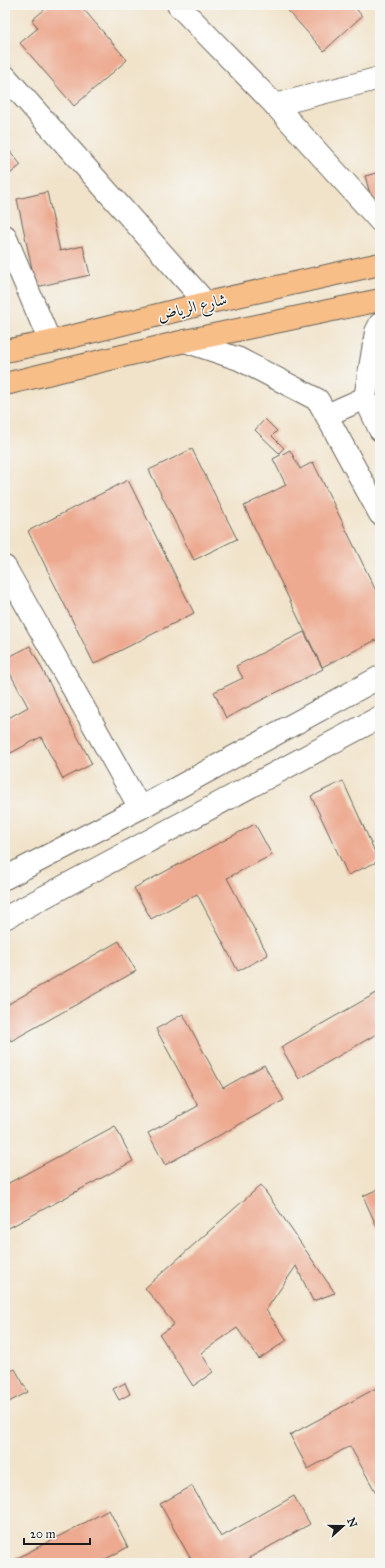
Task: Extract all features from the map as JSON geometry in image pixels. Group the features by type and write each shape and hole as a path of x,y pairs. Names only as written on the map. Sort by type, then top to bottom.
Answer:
{"main road":[{"name":"شارع الرياض","path":"5,351 50,342 206,303 380,264"},
{"name":"شارع الرياض","path":"5,384 185,341 380,300"}],"street":[{"path":"178,5 275,105 380,221"},
{"path":"5,76 206,303"},
{"path":"275,105 380,78"},
{"path":"5,236 50,342"},
{"path":"380,324 376,332 365,398 380,430"},
{"path":"185,341 239,359 318,400 380,514"},
{"path":"327,415 365,398"},
{"path":"5,567 140,808"},
{"path":"5,878 140,808 380,677"},
{"path":"5,918 380,717"}],"building":[{"path":"50,5 80,5 127,60 74,106 20,43 38,28 32,20"},
{"path":"283,5 353,5 362,16 324,51"},
{"path":"5,145 21,165 5,178"},
{"path":"380,172 380,207 374,208 365,176"},
{"path":"47,192 60,251 83,246 90,275 36,287 17,199"},
{"path":"265,419 277,431 272,436 284,448 279,453 255,430"},
{"path":"192,449 237,539 194,560 149,470"},
{"path":"290,450 300,469 313,462 380,599 380,638 322,667 244,506 286,485 273,459"},
{"path":"128,480 194,613 94,664 28,531"},
{"path":"304,632 323,669 226,718 214,692 243,678 236,666"},
{"path":"30,646 92,764 63,779 41,737 5,756 5,720 28,707 5,664 5,659"},
{"path":"343,781 379,861 348,875 311,796"},
{"path":"255,824 272,855 227,878 268,955 238,971 197,894 151,919 134,888"},
{"path":"119,941 136,971 11,1041 5,1031 5,1006"},
{"path":"380,991 380,1032 299,1079 281,1047"},
{"path":"183,1014 223,1088 264,1065 284,1100 165,1165 148,1133 198,1106 156,1029"},
{"path":"115,1126 133,1161 5,1230 5,1185"},
{"path":"261,1185 335,1293 313,1301 296,1266 266,1310 287,1340 259,1359 237,1328 201,1353 213,1372 193,1386 160,1335 174,1324 145,1288"},
{"path":"380,1188 380,1234 363,1196"},
{"path":"15,1369 28,1392 5,1404 5,1374"},
{"path":"125,1383 130,1394 119,1400 113,1389"},
{"path":"380,1386 380,1500 350,1446 308,1469 290,1435"},
{"path":"192,1486 221,1537 294,1496 310,1524 240,1563 193,1563 160,1504"},
{"path":"109,1510 128,1547 98,1563 8,1563"}]}
